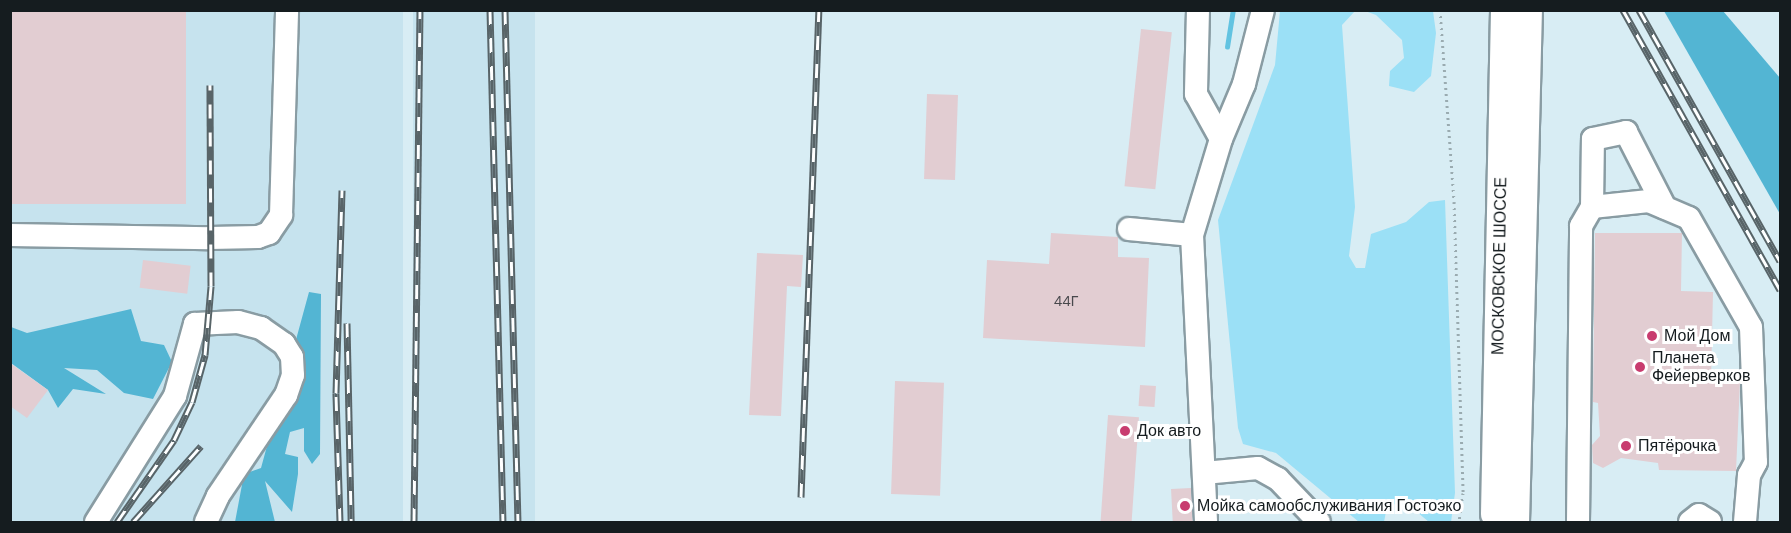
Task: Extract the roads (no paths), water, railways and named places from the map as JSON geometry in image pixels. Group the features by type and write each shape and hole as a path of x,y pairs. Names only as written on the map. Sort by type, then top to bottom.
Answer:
{"main road":[{"name":"МОСКОВСКОЕ ШОССЕ","path":"1495,522 1505,10"},
{"name":"МОСКОВСКОЕ ШОССЕ","path":"1515,522 1528,24"}],"lane":[{"path":"10,235 210,238 258,237 269,233 281,215 286,10"},
{"path":"1198,10 1196,94 1221,139"},
{"path":"1206,522 1192,235 1221,139 1244,84 1263,10"},
{"path":"1578,522 1581,226 1592,207 1593,139 1626,132 1665,208"},
{"path":"1592,207 1649,201 1689,218 1751,327 1756,462 1749,475 1745,522"},
{"path":"1129,229 1192,235"},
{"path":"96,522 175,396 195,324 238,322 261,327 284,344 292,357 292,375 286,395 218,496 206,522"},
{"path":"1204,473 1258,468 1278,479 1319,522"},
{"path":"1690,522 1699,515 1710,522"}],"waterway":[{"path":"1227,47 1233,10"}],"railway":[{"path":"414,522 420,10"},
{"path":"490,10 503,522"},
{"path":"505,10 518,522"},
{"path":"801,497 819,10"},
{"path":"1623,10 1780,290"},
{"path":"1639,10 1780,261"},
{"path":"117,522 174,440 192,402 205,355 211,286 210,85"},
{"path":"340,522 336,393 342,190"},
{"path":"347,323 351,522"},
{"path":"133,522 201,446"}],"place":[{"name":"Мой Дом","path":"1652,336"},
{"name":"Планета Фейерверков","path":"1640,367"},
{"name":"Док авто","path":"1125,431"},
{"name":"Пятёрочка","path":"1626,446"},
{"name":"Мойка самообслуживания Гостоэко","path":"1185,506"}]}
